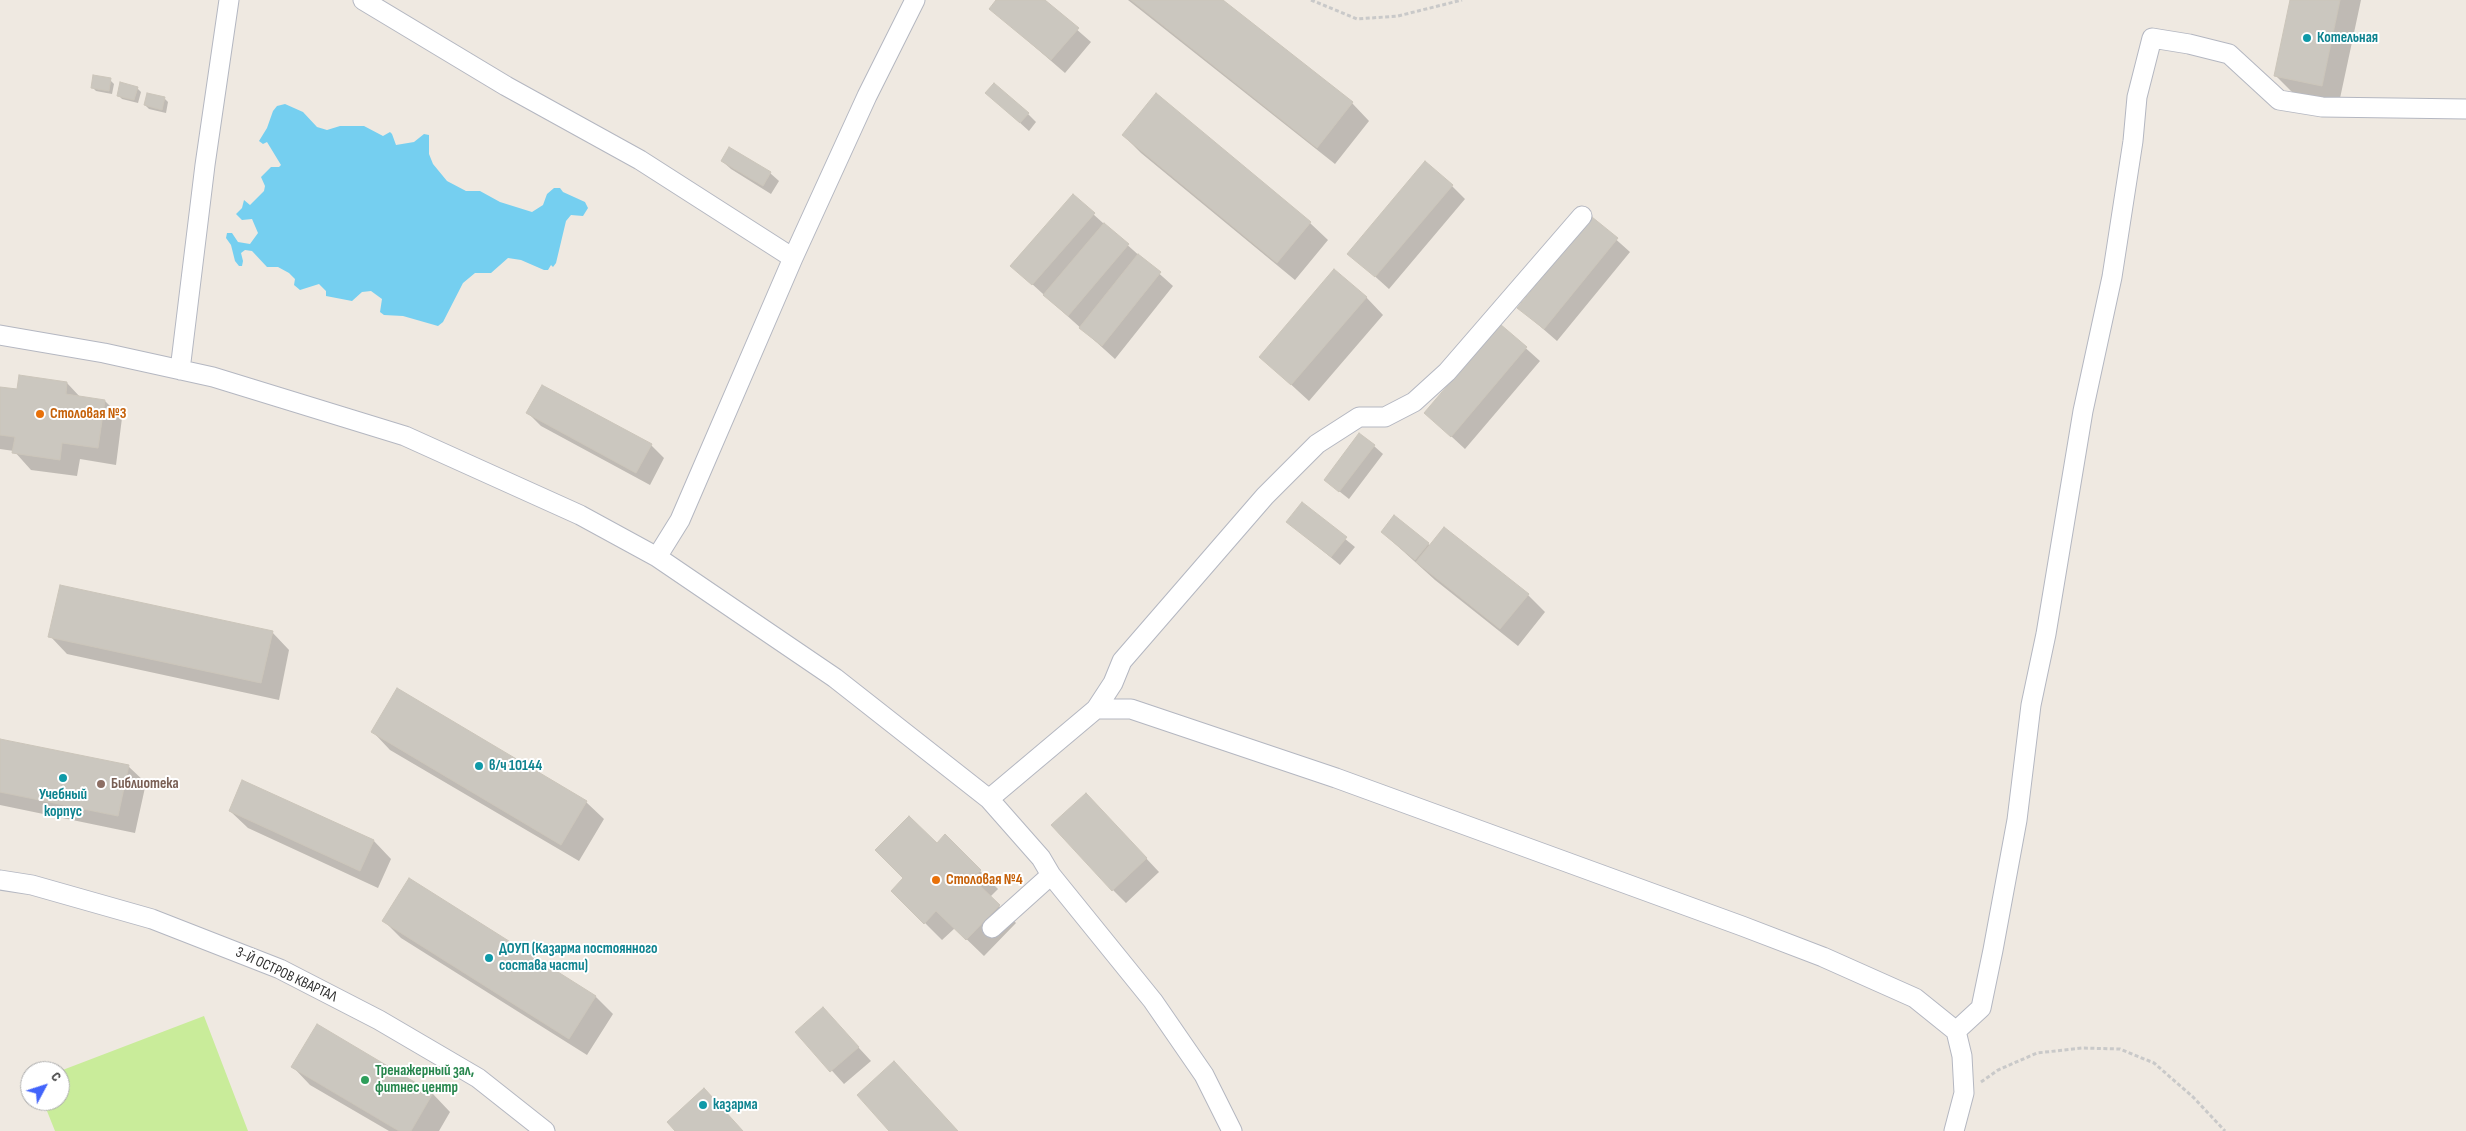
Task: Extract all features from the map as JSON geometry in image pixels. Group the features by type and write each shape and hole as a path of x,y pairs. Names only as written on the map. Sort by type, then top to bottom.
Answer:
{"street":[{"path":"180,370 204,165 228,0"},
{"path":"363,0 506,86 640,160 793,258"},
{"path":"657,557 680,520 793,258 867,96 915,0"},
{"path":"1956,1031 1981,1008 1993,950 2017,820 2031,705 2046,634 2083,411 2112,277 2133,141 2137,97 2152,38 2190,44 2229,54 2280,100 2322,107 2465,110"},
{"path":"989,798 1096,708 1113,684 1122,662 1265,496 1317,444 1359,417 1385,417 1414,402 1447,372 1582,216"},
{"path":"0,336 104,353 180,370 231,383 405,436 580,515 657,557 835,678 989,798 1041,858 1051,875 1152,1001 1190,1053 1232,1131"},
{"path":"1096,708 1131,708 1202,734 1336,778 1742,926 1823,957 1915,998 1956,1031 1962,1056 1964,1093 1954,1131"},
{"path":"992,928 1051,875"},
{"name":"3-Й ОСТРОВ КВАРТАЛ","path":"0,880 32,885 152,919 280,969 378,1020 478,1078 544,1131"}],"path":[{"path":"1311,0 1357,19 1398,16 1462,0"},
{"path":"1964,1093 1998,1070 2037,1052 2082,1048 2120,1049 2154,1064 2193,1098 2225,1131"}],"green space":[{"path":"204,1016 248,1131 55,1131 47,1111 70,1111 70,1067"}],"water":[{"path":"285,104 303,112 317,127 327,130 340,126 364,126 383,136 390,132 396,145 414,142 424,134 429,135 429,154 433,164 447,181 466,191 480,191 500,202 532,212 543,205 547,194 554,188 560,188 563,192 585,202 588,208 583,216 571,215 566,221 556,263 553,267 551,265 548,270 544,270 521,260 508,258 491,273 475,273 463,283 443,322 438,326 403,316 384,315 380,312 382,299 371,291 362,292 352,301 326,296 326,291 319,284 300,290 294,285 295,279 289,273 278,267 267,267 252,251 245,250 241,253 243,261 242,266 239,266 235,261 231,245 226,238 227,233 232,233 238,242 250,244 258,233 252,219 242,220 236,214 242,208 244,200 250,205 264,191 265,186 261,177 271,167 279,167 281,165 267,142 263,144 259,141 267,128 273,111 277,106"}],"building":[{"path":"996,0 1045,0 1079,28 1051,60 989,9"},
{"path":"1131,0 1223,0 1353,102 1317,148"},
{"name":"Котельная","path":"2290,0 2340,0 2322,86 2274,76"},
{"path":"93,75 111,78 109,91 91,88"},
{"path":"120,82 138,87 134,100 117,96"},
{"path":"994,83 1029,113 1020,123 985,93"},
{"path":"147,93 165,97 162,110 144,105"},
{"path":"1156,93 1311,222 1277,263 1122,135"},
{"path":"729,147 771,172 763,186 721,161"},
{"path":"1425,161 1453,185 1375,277 1347,254"},
{"path":"1073,194 1095,213 1032,285 1010,266"},
{"path":"1592,217 1618,238 1544,329 1517,308"},
{"path":"1104,223 1129,244 1068,316 1043,295"},
{"path":"1138,254 1161,272 1102,346 1079,328"},
{"path":"1334,269 1367,297 1291,385 1259,357"},
{"path":"1500,324 1527,347 1451,437 1424,413"},
{"path":"19,375 67,382 66,394 105,400 98,448 62,443 60,460 12,453 15,437 0,435 0,387 17,389"},
{"path":"542,385 652,444 636,473 526,413"},
{"path":"1359,433 1375,445 1339,492 1324,480"},
{"path":"1302,502 1347,537 1331,557 1286,522"},
{"path":"1394,515 1429,543 1415,560 1381,532"},
{"path":"1444,527 1529,594 1500,629 1416,562"},
{"path":"60,585 273,631 261,683 48,637"},
{"name":"в/ч 10144","path":"397,688 587,801 561,845 371,732"},
{"name":"Учебный корпус","path":"0,739 129,765 118,816 0,792"},
{"path":"242,780 374,840 360,871 229,811"},
{"path":"1086,793 1147,858 1112,891 1051,825"},
{"path":"909,816 937,843 945,834 981,870 973,879 1000,905 966,940 936,911 924,924 891,891 903,878 875,850"},
{"name":"ДОУП (Казарма постоянного состава части)","path":"409,878 596,996 569,1039 382,921"},
{"path":"823,1007 859,1047 830,1072 795,1032"},
{"path":"317,1024 433,1093 411,1131 399,1131 291,1067"},
{"path":"894,1061 958,1131 889,1131 857,1095"},
{"name":"казарма","path":"704,1088 743,1131 675,1131 667,1122"}],"place":[{"name":"Котельная","path":"2307,38"},
{"name":"Столовая №3","path":"40,414"},
{"name":"в/ч 10144","path":"479,766"},
{"name":"Учебный корпус","path":"63,778"},
{"name":"Библиотека","path":"101,784"},
{"name":"Столовая №4","path":"936,880"},
{"name":"ДОУП (Казарма постоянного состава части)","path":"489,958"},
{"name":"Тренажерный зал, фитнес центр","path":"365,1080"},
{"name":"казарма","path":"703,1105"}]}
